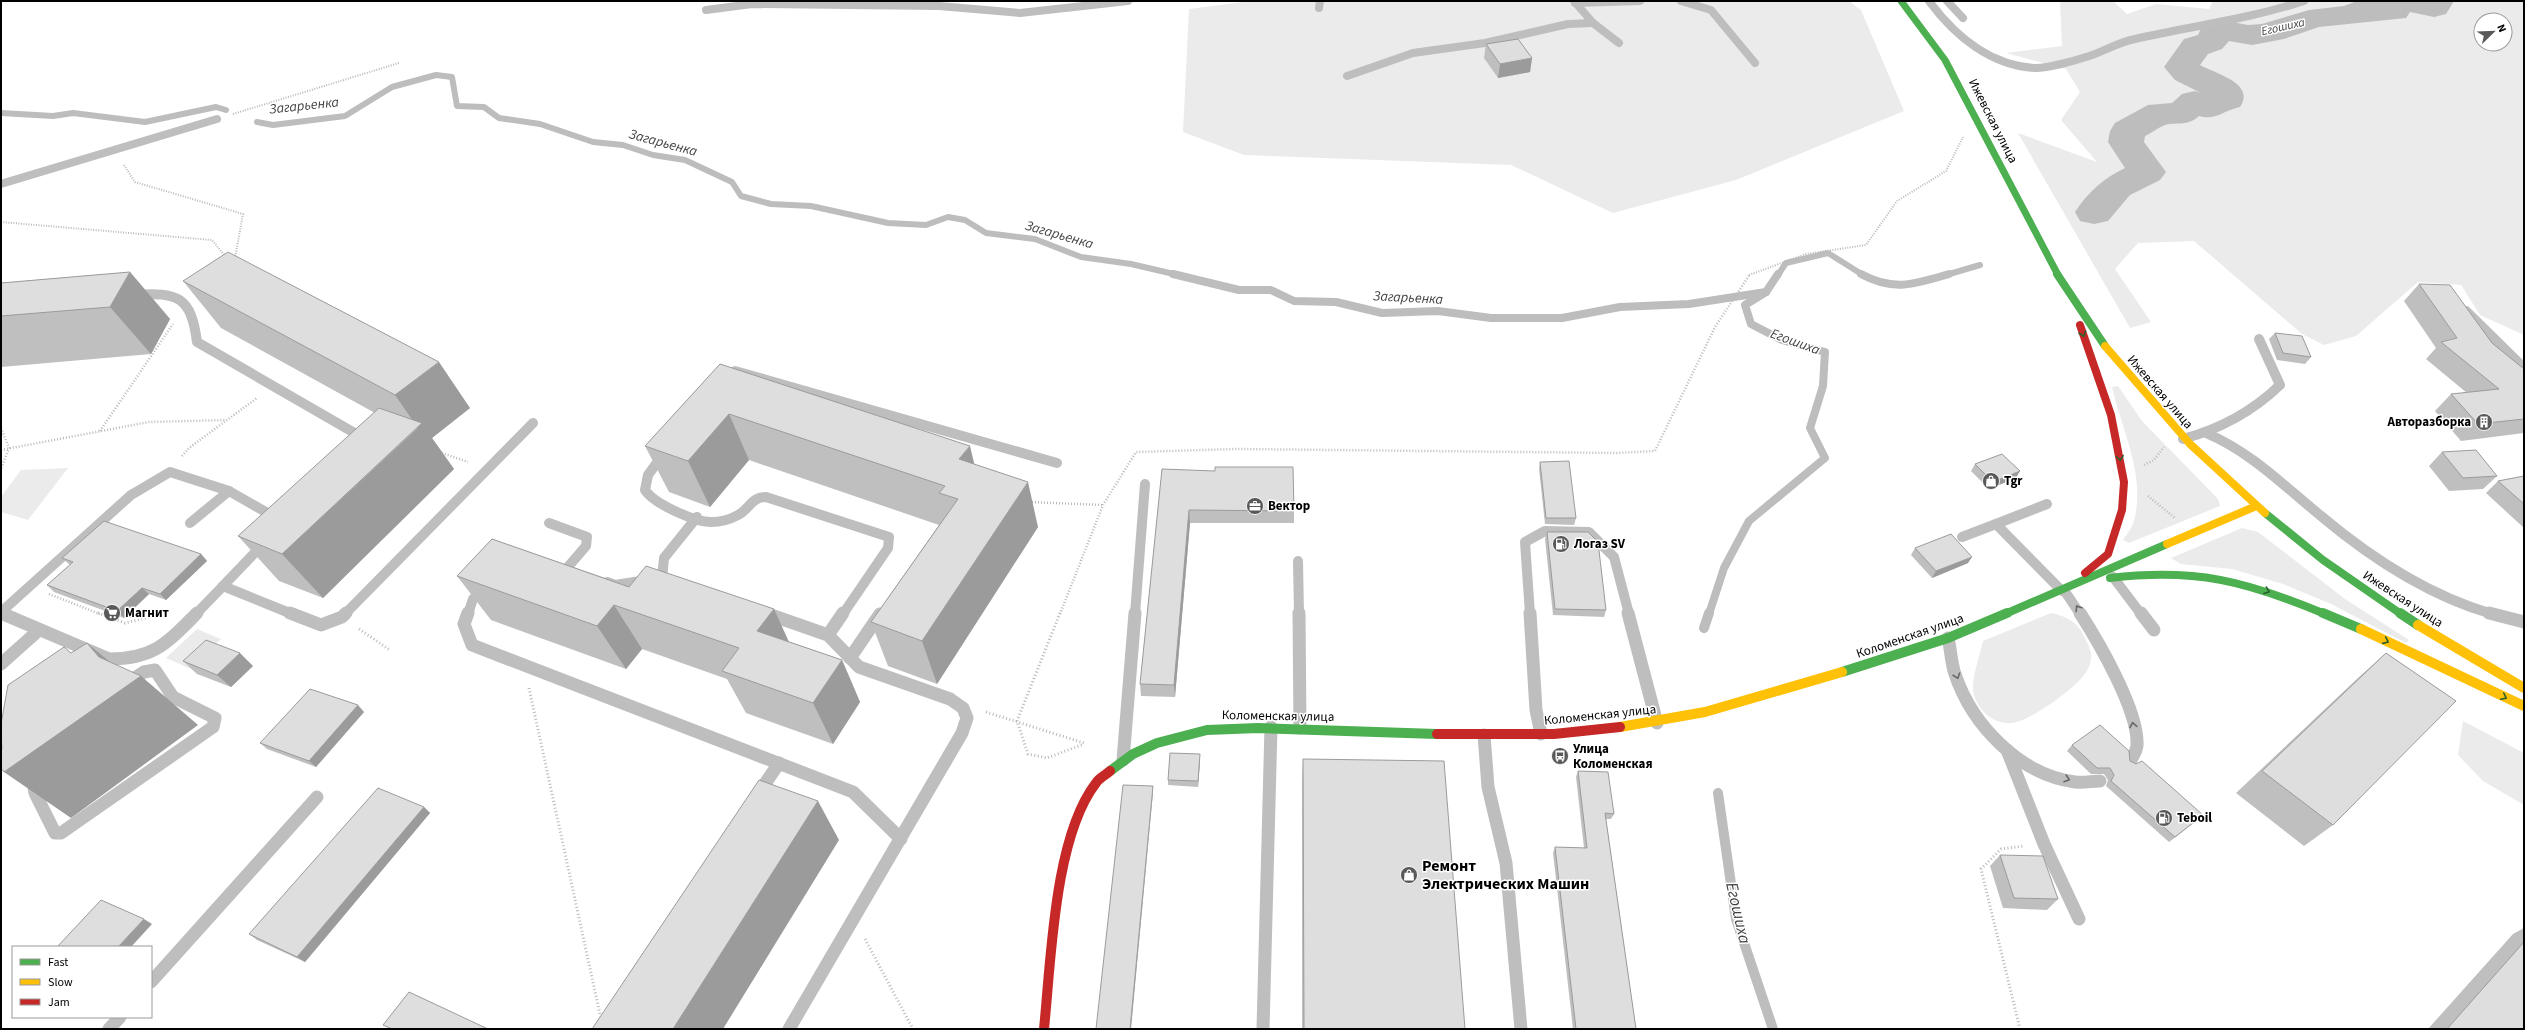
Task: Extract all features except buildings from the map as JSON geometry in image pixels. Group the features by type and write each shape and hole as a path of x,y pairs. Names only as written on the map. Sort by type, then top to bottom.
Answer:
{"main road":[{"name":"Ижевская улица","path":"1901,1 1922,23 1952,70 2070,297 2103,345 2183,439 2254,507 2291,537 2377,599 2524,688"},
{"path":"2063,590 2108,554 2122,510 2124,482 2111,415 2070,297"},
{"path":"2063,590 2254,507"},
{"path":"2063,590 2113,577 2166,571 2202,574 2236,580 2301,603 2418,655 2524,706"},
{"name":"Коломенская улица","path":"1044,1029 1056,906 1072,827 1096,782 1123,760 1154,744 1184,734 1225,727 1271,727 1484,735 1542,734 1657,723 1782,692 1948,638 2063,590"}],"lane":[{"path":"706,10 752,4 939,6 1020,13 1128,1"},
{"path":"1575,2 1640,1"},
{"path":"1681,1 1711,10 1755,63"},
{"path":"1930,1 1946,24 1972,45 2003,62 2037,68 2086,57 2133,38 2265,14 2304,1"},
{"path":"1947,1 1963,18"},
{"path":"1575,2 1593,23 1619,43"},
{"path":"1347,76 1414,53 1485,43 1568,24 1593,23"},
{"path":"1,184 217,119"},
{"path":"124,296 155,293 178,297 187,304 194,317 197,342 371,442 365,448"},
{"path":"2460,305 2524,368"},
{"path":"2183,439 2206,433 2262,403 2280,385 2259,339"},
{"path":"725,382 735,370 754,374 1057,464"},
{"path":"223,586 321,625 342,617 487,468 533,423"},
{"path":"2206,433 2227,441 2324,518 2383,559 2445,597 2481,611 2524,622"},
{"path":"670,446 650,469 644,482 646,495 657,504 713,522 740,514 754,499 766,497 889,537 888,548 828,635"},
{"path":"170,472 229,491 281,525 166,644 157,649 147,654 114,660 39,630 1,612 34,584 131,495 170,472"},
{"path":"1123,760 1146,484"},
{"path":"190,523 229,491"},
{"path":"1962,537 2047,504"},
{"path":"662,578 664,558 697,518"},
{"path":"549,523 587,537 586,546 567,568"},
{"path":"1996,524 2075,603 2102,647 2132,718 2137,744 2130,762"},
{"path":"1542,734 1536,710 1525,542 1545,531 1589,532 1614,557 1657,723"},
{"path":"1298,561 1300,728"},
{"path":"555,564 581,573"},
{"path":"2113,577 2154,630"},
{"path":"496,578 473,599 464,624 472,645 853,792 901,839"},
{"path":"594,578 615,585 662,578 678,584"},
{"path":"850,658 885,606"},
{"path":"753,609 828,635 859,668 950,699 963,708 967,718 962,733 789,1029"},
{"path":"1,664 39,630"},
{"path":"1948,638 1956,674 1965,696 1977,719 1991,736 2007,750 2038,768 2073,781 2100,782"},
{"path":"73,659 85,649"},
{"path":"30,764 35,793 55,833 61,833 213,727 216,722 215,718 173,697 155,670 144,672 118,689"},
{"path":"1263,1029 1271,727"},
{"path":"1484,735 1488,788 1506,863 1521,1029"},
{"path":"2007,750 2044,844 2079,919"},
{"path":"750,806 779,763"},
{"path":"152,981 317,797"},
{"path":"109,1029 119,1018"}],"path":[{"path":"242,112 399,63"},
{"path":"967,718 988,712 1017,721 1032,726 1084,744 1047,758 1028,754 1017,721 1103,504 1136,452 1237,449 1617,453 1655,451 1716,327 1740,287 1750,274 1785,260 1866,245 1897,201 1946,171 1963,136"},
{"path":"124,166 135,182 243,214 233,266"},
{"path":"1,222 212,240 229,260"},
{"path":"100,431 187,304"},
{"path":"170,472 189,448 273,386"},
{"path":"1,450 149,422 226,420"},
{"path":"1,428 9,448 1,469"},
{"path":"434,451 487,468"},
{"path":"2142,491 2180,522"},
{"path":"1025,502 1103,504"},
{"path":"34,584 54,597 125,623"},
{"path":"342,617 390,650"},
{"path":"525,665 603,1027"},
{"path":"2020,1029 1981,869 2001,849 2044,844"},
{"path":"854,918 913,1029"}],"shaded area":[{"path":"1251,1 1849,1 1861,10 1904,111 1736,180 1613,213 1511,165 1244,155 1183,132 1189,9"},
{"path":"2060,1 2113,1 2127,14 2156,4 2209,9 2213,1 2524,1 2524,335 2480,315 2461,285 2418,282 2356,336 2324,345 2302,334 2194,241 2138,243 2115,269 2151,322 2130,328 2018,133 2097,162 2061,120 2080,92 2066,69 2006,53 2062,46"},
{"path":"2118,386 2142,421 2218,499 2220,506 2129,543 2123,540 2131,529 2134,521 2137,504 2137,487 2131,453 2112,387"},
{"path":"68,468 28,520 1,512 1,497 21,470"},
{"path":"2242,528 2258,532 2345,599 2409,640 2406,643 2331,604 2283,584 2232,569 2181,564 2171,558"},
{"path":"2051,613 2072,621 2082,632 2091,653 2091,661 2088,670 2079,681 2061,696 2029,717 2011,723 1996,721 1979,706 1974,692 1973,685 1983,641"},
{"path":"197,629 221,639 191,669 166,658"},
{"path":"2463,721 2524,753 2524,805 2483,781 2458,755"}],"waterway":[{"name":"Егошиха","path":"2094,212 2117,187 2147,172 2126,142 2128,131 2161,113 2180,114 2195,102 2209,108 2215,102 2227,99 2227,93 2181,67 2196,46 2213,40 2216,29 2248,35 2262,34 2319,17 2349,16 2361,10 2378,12 2394,11 2396,1"},
{"name":"Егошиха","path":"2406,1 2434,7 2438,1"},
{"name":"Загарьенка","path":"257,122 273,125 345,116 392,87 436,75 452,77 457,106 484,107 499,118 540,124 593,142 623,145 653,155 685,160 732,182 741,196 771,204 811,206 888,223 926,225 948,217 965,220 986,233 1035,239 1081,257 1131,264 1178,275"},
{"name":"Загарьенка","path":"1,113 53,116 73,113 145,122 216,107 226,110"},
{"name":"Егошиха","path":"1778,275 1786,263 1828,253 1863,275"},
{"name":"Егошиха","path":"1946,275 1980,265"},
{"name":"Загарьенка","path":"1173,274 1239,290 1271,290 1294,301 1336,302 1382,313 1438,311 1491,318 1562,318 1620,307 1689,304 1766,292"},
{"name":"Егошиха","path":"1766,292 1778,274"},
{"name":"Егошиха","path":"1863,275 1873,280 1894,285 1926,281 1949,274"},
{"name":"Егошиха","path":"1709,614 1724,568 1749,521 1825,458 1810,428 1823,386 1825,352 1782,340 1751,324 1745,305 1766,292"},
{"name":"Егошиха","path":"1704,628 1709,613"},
{"name":"Егошиха","path":"1718,793 1736,919 1773,1029"}],"traffic: fast":[{"path":"1901,1 1924,29 1945,60 2059,278 2081,313 2105,346"},
{"path":"2265,513 2323,560 2418,625"},
{"path":"1842,672 1948,638 2167,544"},
{"path":"2110,578 2145,574 2178,573 2239,583 2269,592 2361,629"},
{"path":"1110,771 1133,754 1157,743 1182,735 1207,730 1258,728 1437,734"}],"traffic: slow":[{"path":"2105,346 2190,444 2265,513"},
{"path":"2167,544 2254,507"},
{"path":"2418,625 2524,688"},
{"path":"2361,629 2524,706"},
{"path":"1620,727 1677,718 1732,706 1788,690 1842,672"}],"traffic: jam":[{"path":"2080,325 2111,415 2124,482 2122,510 2108,554 2085,573"},
{"path":"1437,734 1554,734 1620,727"},
{"path":"1044,1029 1056,906 1072,827 1096,782 1110,771"}],"place":[{"name":"Авторазборка","path":"2484,422"},
{"name":"Tgr","path":"1991,481"},
{"name":"Вектор","path":"1255,506"},
{"name":"Логаз SV","path":"1561,544"},
{"name":"Магнит","path":"112,613"},
{"name":"Улица Коломенская","path":"1560,756"},
{"name":"Teboil","path":"2164,818"},
{"name":"Ремонт Электрических Машин","path":"1409,875"}]}
